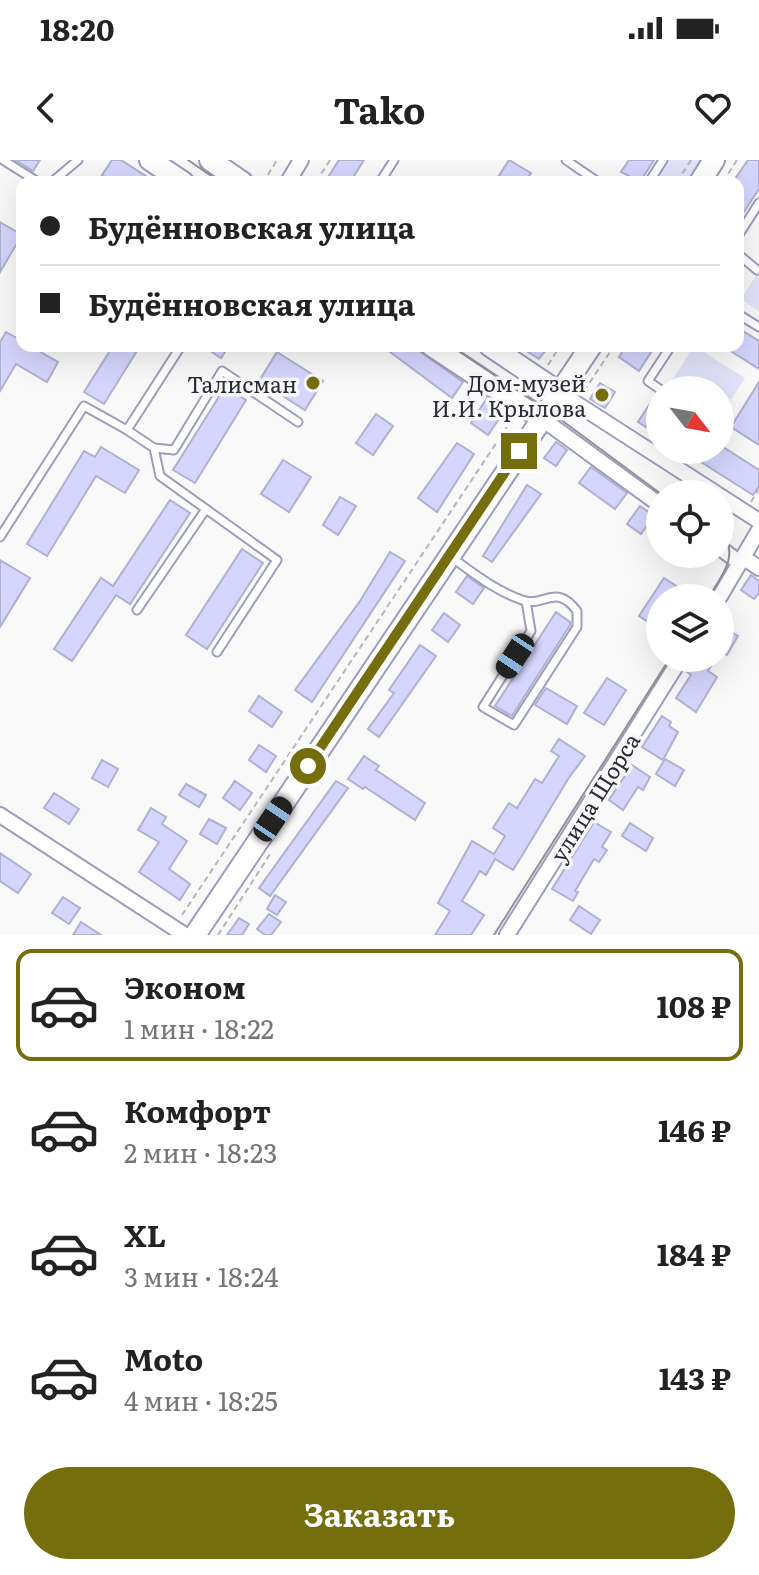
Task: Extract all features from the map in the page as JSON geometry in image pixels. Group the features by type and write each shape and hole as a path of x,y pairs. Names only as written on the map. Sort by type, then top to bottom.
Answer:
{"street":[{"path":"150,160 174,176"},
{"path":"210,160 233,176"},
{"path":"441,352 541,418 646,495"},
{"path":"499,352 695,480"},
{"path":"195,935 587,352"},
{"path":"734,505 759,521"},
{"path":"728,584 759,530"},
{"path":"734,556 759,568"},
{"name":"улица Щорса","path":"507,935 672,672"},
{"path":"0,815 179,931"}],"lane":[{"path":"3,160 28,176"},
{"path":"59,176 78,160"},
{"path":"566,160 589,176"},
{"path":"744,227 759,203"},
{"path":"744,259 757,270"},
{"path":"127,430 177,352"},
{"path":"651,376 667,352"},
{"path":"0,537 84,406 154,448 174,450 222,371 298,422"},
{"path":"154,448 160,476 277,560 217,652"},
{"path":"137,610 206,509"},
{"path":"449,556 488,583 526,601 538,603 550,596 557,596 575,607 577,627 514,725 483,707 531,631 526,601"}],"path":[{"path":"538,379 556,352"},
{"path":"583,392 610,352"},
{"path":"179,931 522,405"},
{"path":"749,505 759,489"}],"shaded area":[{"path":"659,160 700,160 689,176 649,176"},
{"path":"759,271 759,312 744,301 744,294"},
{"path":"690,352 704,352 745,378 734,395 734,376 675,376"}],"building":[{"path":"15,160 40,160 33,171"},
{"path":"112,160 121,160 146,176 103,176"},
{"path":"339,160 364,160 354,176 329,176"},
{"path":"509,160 531,173 529,176 499,176"},
{"path":"629,160 654,160 644,176 629,176 621,172"},
{"path":"748,160 759,160 759,189 744,212 744,176 737,176"},
{"path":"0,222 16,231 16,245 0,272"},
{"path":"6,332 16,338 16,352 40,352 58,362 47,382 16,364 0,391 0,342"},
{"path":"744,332 759,341 759,369 732,352 744,352"},
{"path":"109,352 136,352 104,404 84,392"},
{"path":"277,352 323,381 305,410 259,381"},
{"path":"390,352 420,352 463,382 452,398"},
{"path":"528,352 544,352 539,359"},
{"path":"622,352 651,352 639,371 619,357"},
{"path":"759,382 759,445 734,429 734,422"},
{"name":"Дом-музей И.И. Крылова","path":"600,383 615,392 605,408 590,399"},
{"path":"225,387 246,400 195,483 173,470"},
{"path":"487,398 505,410 488,435 471,423"},
{"path":"646,410 646,427 638,422"},
{"path":"376,414 393,426 373,455 356,443"},
{"path":"556,442 567,450 556,466 544,458"},
{"path":"457,443 474,454 437,512 418,498"},
{"path":"101,447 139,470 125,493 96,476 47,556 27,544 84,451 95,457"},
{"path":"734,454 759,470 759,486 753,495 734,480 704,464 734,464"},
{"path":"283,460 311,477 289,512 261,494"},
{"path":"591,467 627,493 615,509 579,483"},
{"path":"527,485 541,494 492,562 483,556"},
{"path":"340,497 356,506 338,535 323,525"},
{"path":"170,500 190,513 130,604 116,595 72,661 54,649 101,578 113,586"},
{"path":"640,506 646,510 646,527 641,534 627,524"},
{"path":"242,549 263,563 207,649 186,635"},
{"path":"390,552 405,561 312,702 295,690 360,601"},
{"path":"0,560 30,578 0,627"},
{"path":"751,575 759,581 759,593 754,599 741,590"},
{"path":"467,576 484,588 473,604 456,592"},
{"path":"646,605 646,621 639,616"},
{"path":"556,612 570,625 512,716 495,706"},
{"path":"444,613 460,625 448,642 432,630"},
{"path":"420,645 436,656 379,737 368,729 394,693 389,690"},
{"path":"687,672 710,672 717,677 696,712 676,698 691,675"},
{"path":"607,678 626,690 604,725 584,713"},
{"path":"546,688 577,706 567,724 535,705"},
{"path":"259,696 282,712 272,727 249,711"},
{"path":"662,716 678,732 663,760 642,747"},
{"path":"559,739 585,756 513,870 495,859 486,875 480,871 462,901 484,915 471,935 435,935 450,911 438,903 472,841 494,854 505,836 493,828 509,803 517,808 535,779 542,783 559,756 551,751"},
{"path":"259,745 276,756 266,772 249,760"},
{"path":"364,756 379,766 376,770 425,803 415,820 348,779"},
{"path":"665,759 684,770 675,786 656,774"},
{"path":"102,760 118,769 108,787 92,778"},
{"path":"632,765 650,777 643,790 638,787 623,810 609,800"},
{"path":"235,781 252,793 240,810 223,798"},
{"path":"336,781 348,788 270,896 259,888"},
{"path":"186,784 206,795 199,807 179,795"},
{"path":"54,793 79,809 69,824 44,808"},
{"path":"151,808 166,817 162,824 187,841 169,869 190,884 180,900 139,872 159,842 138,830"},
{"path":"209,819 226,828 217,844 200,834"},
{"path":"594,822 611,832 602,847 607,850 599,862 594,859 575,891 578,892 573,901 552,889"},
{"path":"630,823 653,838 646,851 622,836"},
{"path":"0,853 31,874 18,893 0,881"},
{"path":"275,895 286,902 277,915 267,909"},
{"path":"63,897 80,908 69,924 52,913"},
{"path":"579,906 600,920 591,934 570,920"},
{"path":"269,914 281,922 271,935 265,935 257,929"},
{"path":"239,918 249,924 242,935 227,935"},
{"path":"81,922 101,935 73,935"}],"tram line":[{"path":"188,160 211,176"},
{"path":"460,352 560,419 646,483"},
{"path":"716,584 726,568"},
{"path":"494,935 661,672"}],"place":[{"name":"Талисман","path":"313,383"},
{"name":"Дом-музей И.И. Крылова","path":"602,395"}],"route":[{"path":"308,766 519,451"}]}
